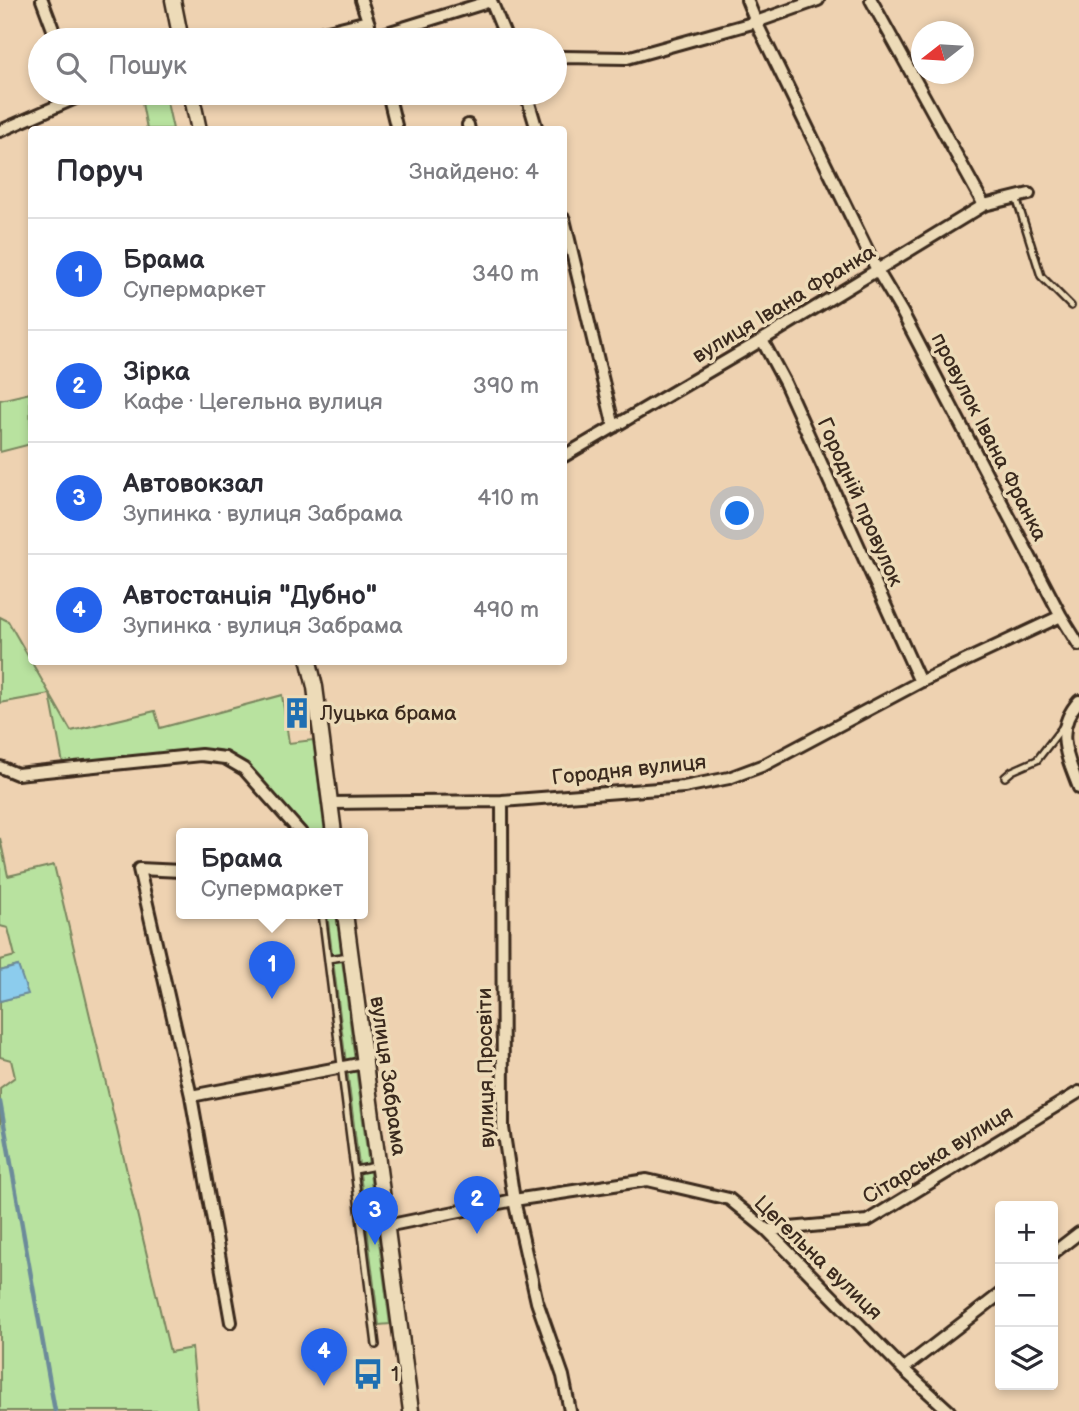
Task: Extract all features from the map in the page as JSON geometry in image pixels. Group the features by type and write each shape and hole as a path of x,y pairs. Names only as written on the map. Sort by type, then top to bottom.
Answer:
{"main road":[{"path":"173,0 179,28"},
{"path":"194,105 198,126"},
{"path":"310,665 333,828"},
{"name":"вулиця Забрама","path":"346,919 411,1411"}],"street":[{"path":"42,0 52,28"},
{"path":"361,0 370,28"},
{"name":"провулок Івана Франка","path":"747,0 877,270 902,312 1060,616 1079,645"},
{"path":"567,57 627,58 756,22 818,0"},
{"path":"871,0 984,205"},
{"path":"408,28 492,1 502,28"},
{"path":"340,28 368,21"},
{"path":"0,131 56,105"},
{"path":"391,105 396,126"},
{"path":"530,105 536,126"},
{"name":"вулиця Івана Франка","path":"567,454 984,205 1029,194"},
{"path":"567,231 614,427"},
{"name":"Городній провулок","path":"762,340 785,383 920,681"},
{"name":"Городня вулиця","path":"330,803 502,801 684,787 729,778 764,765 920,681 1060,616"},
{"path":"1079,701 1065,723 1065,747 1079,788"},
{"path":"0,767 17,774 201,755 225,758 244,768 297,828"},
{"name":"вулиця Просвіти","path":"502,801 503,1128 514,1200 537,1302 563,1377 569,1411"},
{"path":"176,870 139,869 191,1096 231,1322"},
{"path":"191,1096 365,1063"},
{"name":"Сітарська вулиця","path":"767,1230 867,1221 1079,1092"},
{"name":"Цегельна вулиця","path":"386,1226 514,1200 647,1180 729,1199 767,1230 903,1369 950,1411"},
{"path":"1058,1249 1079,1233"},
{"path":"903,1369 995,1298"}],"lane":[{"path":"1016,197 1041,276 1071,306"},
{"path":"1005,777 1037,760 1065,723"},
{"path":"323,919 376,1345"},
{"path":"328,959 351,956"},
{"path":"355,1170 378,1166"}],"green space":[{"path":"142,105 168,105 172,126 146,126"},
{"path":"28,393 28,445 0,452 0,400"},
{"path":"0,617 8,621 28,656 28,665 33,665 50,694 0,703"},
{"path":"50,694 71,731 155,711 160,728 282,695 289,743 313,740 324,828 304,828 247,764 227,752 201,749 63,764"},
{"path":"0,838 8,876 54,865 170,1352 192,1348 198,1411 0,1411 0,1088 15,1077 11,1060 0,1057 0,1001 27,994 18,966 0,971 0,960 15,956 8,928 0,926"},
{"path":"328,919 337,919 355,1061 346,1063"},
{"path":"356,1068 390,1324 379,1325 347,1069"}],"water":[{"path":"18,966 28,994 0,1001 0,971"}],"waterway":[{"path":"0,1102 55,1411"}],"place":[{"name":"Луцька брама","path":"297,713"},
{"name":"Брама","path":"272,999"},
{"name":"Зірка","path":"477,1234"},
{"name":"Автовокзал","path":"375,1245"},
{"name":"1","path":"368,1374"},
{"name":"Автостанція \"Дубно\"","path":"324,1386"}]}
